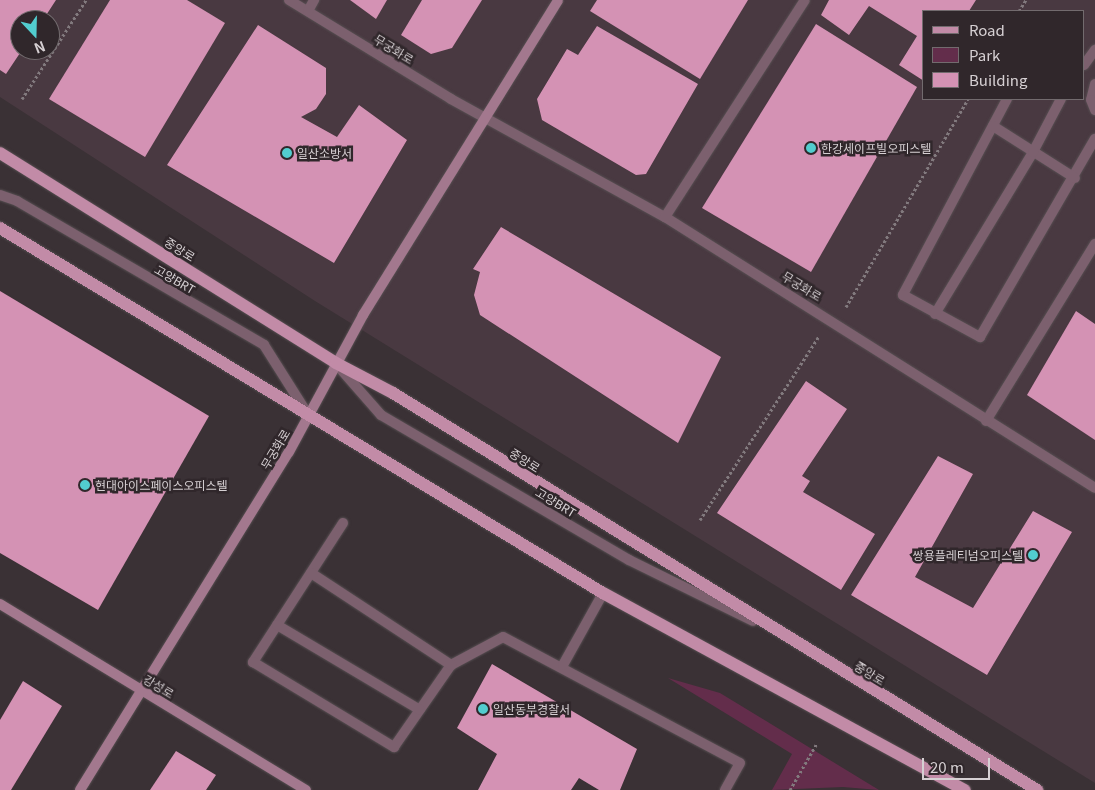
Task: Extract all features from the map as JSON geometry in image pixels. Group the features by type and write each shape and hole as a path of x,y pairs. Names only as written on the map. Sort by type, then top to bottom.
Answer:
{"main road":[{"name":"무궁화로","path":"80,790 140,689 309,416 336,363 487,119 558,0"},
{"name":"중앙로","path":"0,153 336,363 392,393 783,636 1036,790"},
{"path":"0,228 602,593 965,790"},
{"name":"강성로","path":"0,604 306,790"}],"street":[{"name":"무궁화로","path":"289,0 487,119 666,217 834,320 986,420 1095,488"},
{"path":"308,11 314,0"},
{"path":"666,217 805,0"},
{"path":"1085,64 1095,50"},
{"path":"1095,84 1091,100 1095,110"},
{"path":"1006,100 903,295 980,337 1075,178 1095,139"},
{"path":"935,314 1034,152 1060,100"},
{"path":"993,126 1075,178"},
{"name":"고양BRT","path":"0,194 17,201 264,345 309,416"},
{"path":"986,420 1095,244"},
{"name":"고양BRT","path":"336,363 381,415 629,560 783,636"},
{"path":"343,523 253,662 394,747 452,664 503,637 563,665 740,763 725,790"},
{"path":"311,573 452,664"},
{"path":"563,665 602,593"},
{"path":"277,625 420,710"}],"path":[{"path":"22,99 86,0"},
{"path":"846,307 967,100"},
{"path":"700,520 819,336"},
{"path":"790,790 818,743"}],"shaded area":[{"path":"0,0 1095,0 1095,783 315,301 0,97"}],"green space":[{"path":"668,678 720,693 879,790 843,787 772,790 792,754"}],"building":[{"path":"0,0 56,0 50,10 10,10 10,60 15,60 6,74 0,70"},
{"path":"110,0 187,0 225,23 145,157 49,99"},
{"path":"350,0 387,0 376,19"},
{"path":"422,0 482,0 452,48 431,54 401,35"},
{"path":"597,0 748,0 700,79 590,11"},
{"path":"829,0 976,0 970,10 922,10 922,80 899,65 917,36 869,6 849,35 821,15"},
{"name":"한강세이프빌오피스텔","path":"816,24 917,87 811,272 702,208"},
{"name":"일산소방서","path":"258,25 326,68 326,94 316,109 301,117 337,137 359,105 407,140 334,263 167,165"},
{"path":"597,26 698,84 646,174 636,175 542,120 537,99 567,49 578,55"},
{"path":"501,227 721,357 678,443 480,315 474,295 480,272 473,269"},
{"name":"현대아이스페이스오피스텔","path":"0,291 209,416 98,610 0,553"},
{"path":"1076,311 1095,324 1095,440 1027,395"},
{"path":"806,381 847,409 802,476 810,481 803,492 875,534 841,590 717,513"},
{"name":"쌍용플레티넘오피스텔","path":"938,456 973,474 915,577 973,608 1033,511 1072,532 987,675 851,595"},
{"name":"일산동부경찰서","path":"492,664 637,749 620,790 599,790 579,778 571,790 478,790 497,754 457,728"},
{"path":"23,681 62,706 11,790 0,790 0,720"},
{"path":"176,751 216,775 206,790 150,790"}],"place":[{"name":"한강세이프빌오피스텔","path":"811,148"},
{"name":"일산소방서","path":"287,153"},
{"name":"현대아이스페이스오피스텔","path":"85,485"},
{"name":"쌍용플레티넘오피스텔","path":"1033,555"},
{"name":"일산동부경찰서","path":"483,709"}]}
